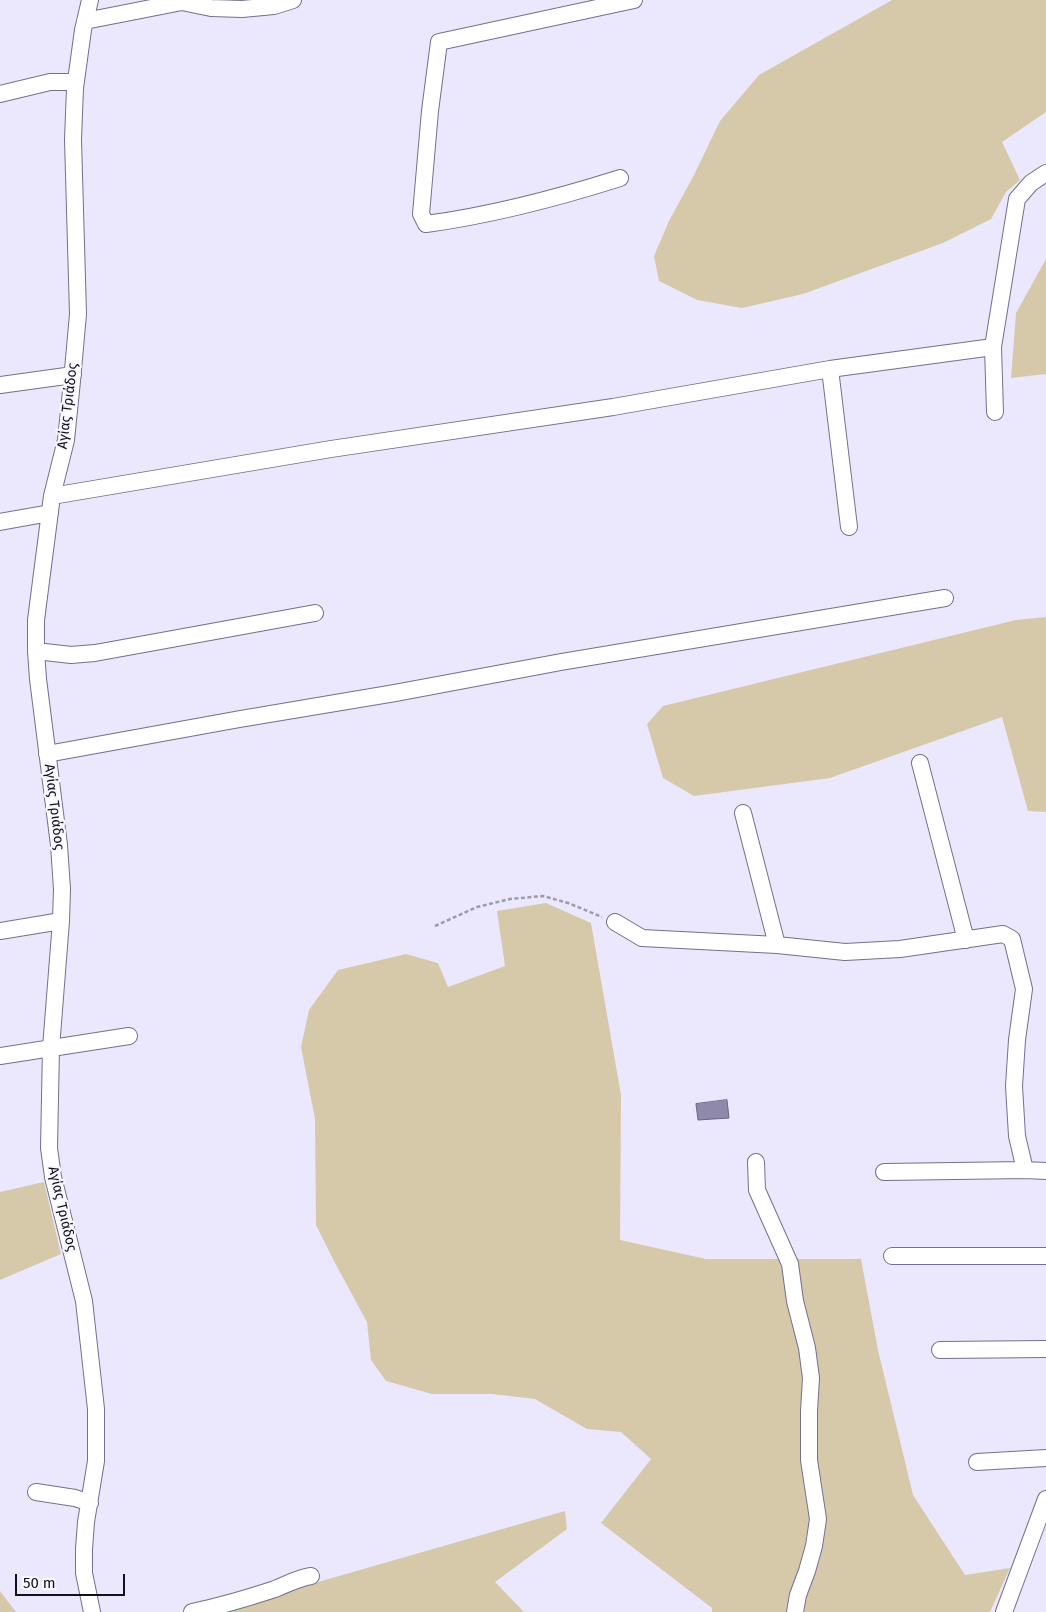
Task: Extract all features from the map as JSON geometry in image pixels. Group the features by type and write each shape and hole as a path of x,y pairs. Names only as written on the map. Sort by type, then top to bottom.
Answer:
{"street":[{"name":"Αγίας Τριάδος","path":"90,0 76,82 73,140 78,314 66,440 52,496 36,620 36,651 47,754 60,845 62,889 51,1048 48,1148 53,1177 84,1301 96,1409 96,1462 84,1549 84,1573 92,1612"},
{"path":"85,21 182,2 211,8 242,9 274,6 294,0"},
{"path":"620,178 568,195 456,220 426,224 421,214 430,111 439,42 634,0"},
{"path":"0,94 50,82 76,82"},
{"path":"995,412 992,347 1017,198 1031,183 1046,173"},
{"path":"52,496 331,449 613,407 830,369 992,347"},
{"path":"830,369 849,527"},
{"path":"0,385 73,374"},
{"path":"0,522 50,513"},
{"path":"47,754 561,662 945,598"},
{"path":"36,651 72,655 94,653 315,613"},
{"path":"920,763 966,940"},
{"path":"743,813 777,946"},
{"path":"0,931 61,921"},
{"path":"615,922 642,938 845,952 900,949 1003,934 1012,939 1024,988 1017,1040 1014,1086 1017,1136 1025,1170"},
{"path":"0,1056 129,1036"},
{"path":"756,1162 757,1190 790,1264 795,1301 807,1348 811,1378 809,1460 818,1519 808,1571 798,1595 796,1612"},
{"path":"884,1172 1046,1171"},
{"path":"892,1256 1046,1256"},
{"path":"940,1350 1046,1349"},
{"path":"977,1462 1046,1458"},
{"path":"36,1492 75,1498 90,1503"},
{"path":"1004,1612 1046,1499"},
{"path":"192,1612 219,1606 276,1588 299,1578 311,1576"}],"path":[{"path":"435,926 477,907 510,899 543,896 615,922"}],"shaded area":[{"path":"892,0 1046,0 1046,112 1002,142 1020,180 1006,192 991,219 943,243 803,294 742,308 697,300 659,281 654,256 669,221 720,121 759,75"},
{"path":"1046,259 1046,374 1011,378 1016,313"},
{"path":"1046,617 1046,812 1028,811 1002,717 830,778 694,796 663,778 647,724 663,706 1016,620"},
{"path":"546,903 591,923 621,1095 620,1240 706,1259 861,1259 878,1350 913,1495 965,1575 1010,1568 990,1612 712,1612 712,1608 601,1523 651,1459 621,1432 587,1429 535,1399 492,1394 432,1394 386,1381 371,1360 367,1322 316,1225 315,1119 301,1047 309,1010 338,970 406,954 438,963 448,987 505,966 497,911"},
{"path":"727,1100 729,1118 698,1120 696,1104"},
{"path":"44,1182 61,1254 0,1280 0,1192"},
{"path":"565,1511 567,1529 495,1582 524,1612 214,1612"},
{"path":"0,1591 16,1612 0,1612"}]}
